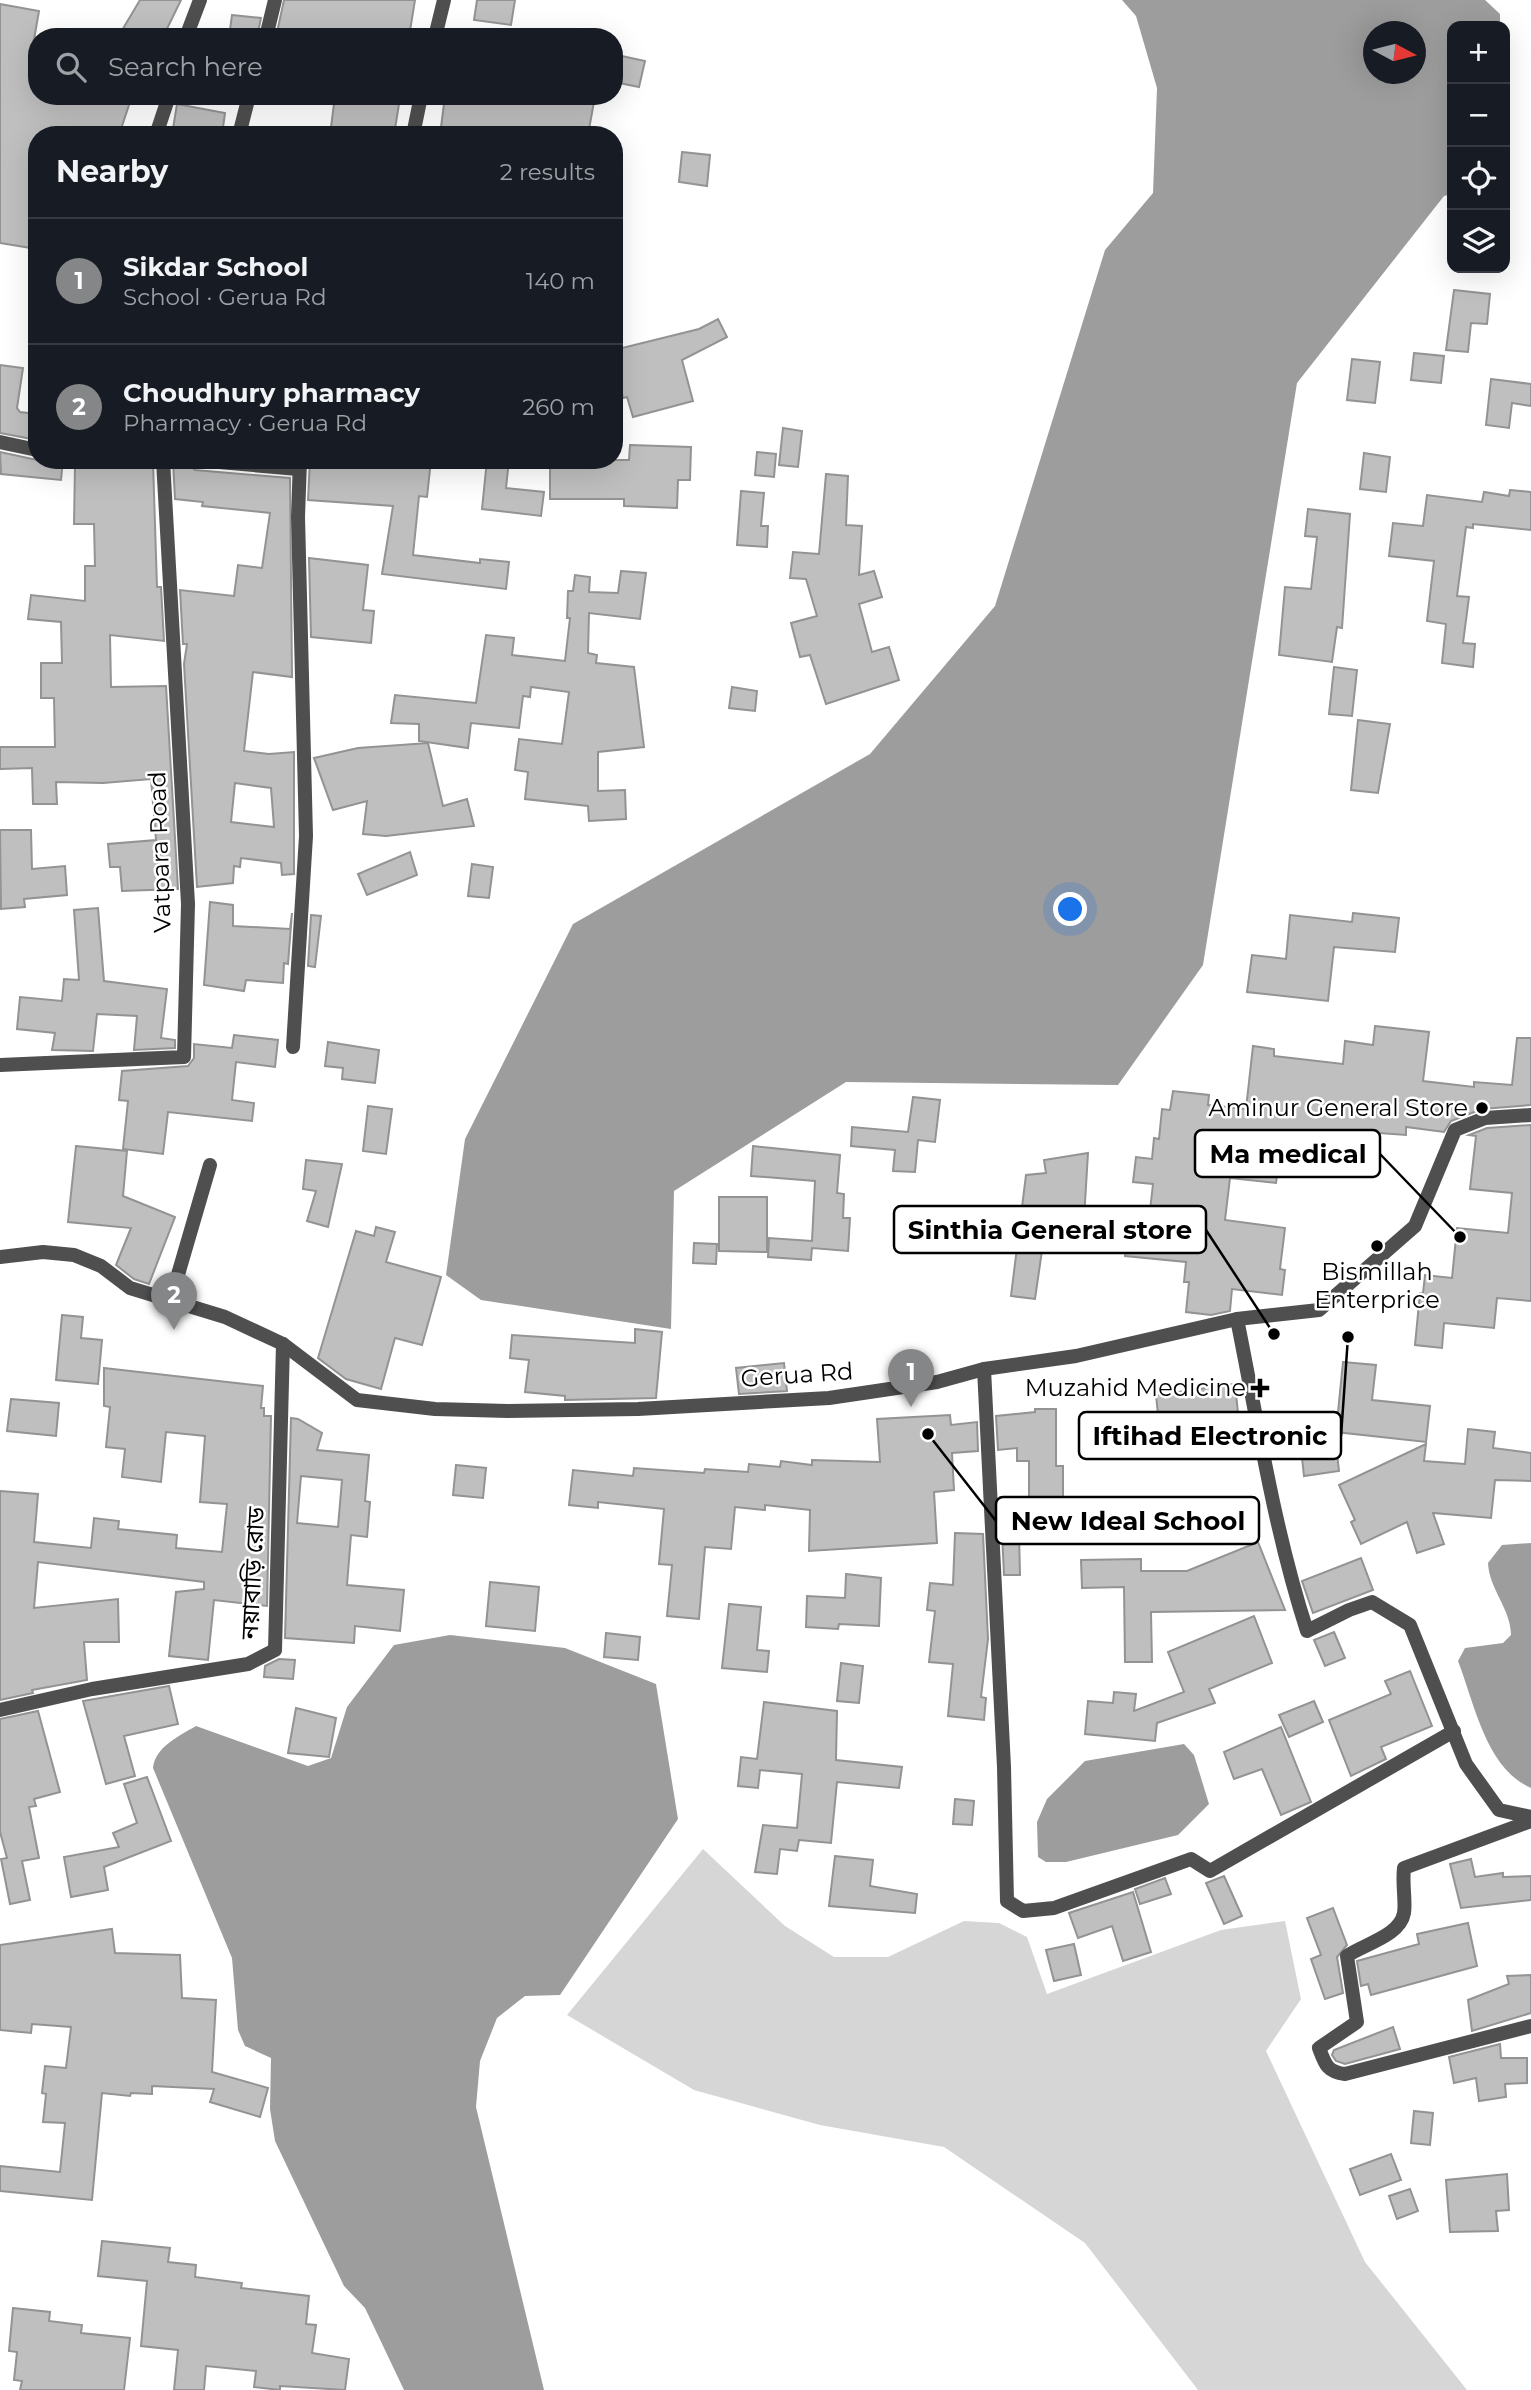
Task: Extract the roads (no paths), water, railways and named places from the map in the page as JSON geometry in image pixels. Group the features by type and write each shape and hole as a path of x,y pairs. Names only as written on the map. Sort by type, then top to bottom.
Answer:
{"street":[{"path":"189,28 200,0"},
{"path":"267,28 275,0"},
{"path":"437,28 444,0"},
{"path":"159,126 166,105"},
{"path":"241,126 247,105"},
{"path":"415,126 419,105"},
{"path":"0,442 28,448"},
{"name":"Vatpara Road","path":"0,1065 184,1057 188,904 164,469"},
{"path":"293,1047 306,836 299,469"},
{"name":"Gerua Rd","path":"0,1257 43,1252 74,1255 101,1266 130,1288 225,1317 283,1345 357,1400 435,1409 638,1409 829,1398 937,1382 984,1369 1076,1356 1237,1319 1319,1310 1415,1226 1455,1130 1485,1118 1531,1115"},
{"path":"170,1302 210,1165"},
{"path":"1237,1319 1273,1502 1307,1631 1372,1602 1410,1625 1466,1764 1499,1810 1531,1819"},
{"name":"নয়াবাড়ি রোড","path":"0,1710 92,1689 248,1664 275,1650 283,1345"},
{"path":"984,1369 1004,1766 1007,1901 1023,1911 1054,1908 1191,1859 1210,1871 1454,1731"},
{"path":"1531,1819 1404,1868 1401,1889 1404,1912 1399,1924 1378,1940 1347,1956 1357,2022 1319,2048 1326,2067 1333,2073 1345,2074 1531,2026"}],"place":[{"name":"Aminur General Store","path":"1482,1108"},
{"name":"Ma medical","path":"1460,1237"},
{"name":"Bismillah Enterprice","path":"1377,1246"},
{"name":"Choudhury pharmacy","path":"174,1330"},
{"name":"Sinthia General store","path":"1274,1334"},
{"name":"Iftihad Electronic","path":"1348,1337"},
{"name":"Muzahid Medicine","path":"1260,1388"},
{"name":"Sikdar School","path":"911,1407"},
{"name":"New Ideal School","path":"928,1434"}]}
